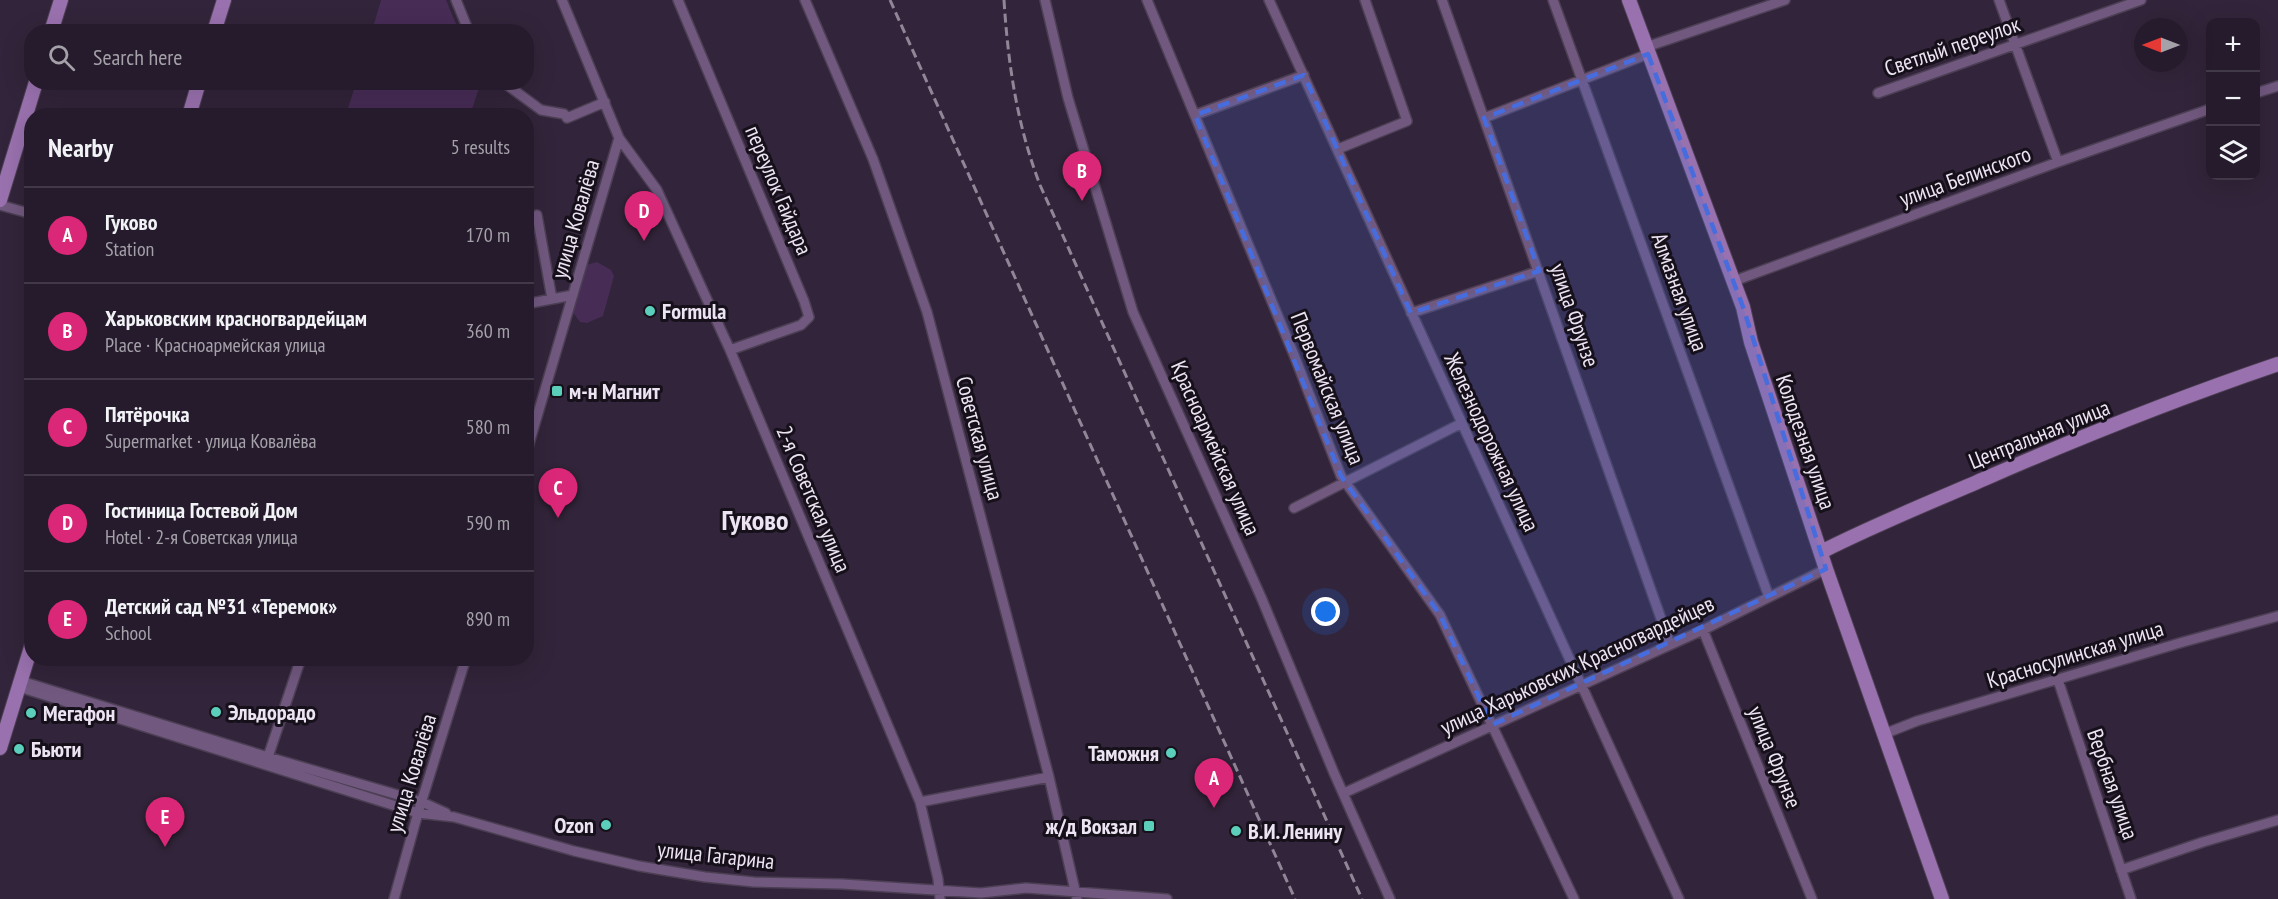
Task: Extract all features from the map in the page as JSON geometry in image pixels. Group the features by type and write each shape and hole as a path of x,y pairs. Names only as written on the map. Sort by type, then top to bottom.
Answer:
{"main road":[{"path":"53,24 60,0"},
{"path":"216,24 224,0"},
{"name":"Колодезная улица","path":"1629,0 1734,281 1751,342 1826,569 1942,899"},
{"path":"28,108 34,90"},
{"path":"191,108 197,90"},
{"path":"0,200 24,121"},
{"name":"Центральная улица","path":"1821,552 1858,533 2051,450 2217,384 2278,364"},
{"path":"0,748 25,666"}],"street":[{"path":"456,0 466,24"},
{"name":"улица Ковалёва","path":"534,427 619,138 562,0"},
{"name":"переулок Гайдара","path":"678,0 809,317 801,325 730,350"},
{"name":"Советская улица","path":"805,0 873,159 927,312 1049,777 1076,895"},
{"name":"Красноармейская улица","path":"1044,0 1068,98 1133,312 1256,586 1390,899"},
{"name":"Первомайская улица","path":"1147,0 1294,355 1341,476 1440,615 1574,899"},
{"name":"Железнодорожная улица","path":"1269,0 1679,899"},
{"path":"1338,149 1407,122 1365,0"},
{"name":"улица Фрунзе","path":"1442,0 1670,644"},
{"name":"Алмазная улица","path":"1554,0 1768,597"},
{"path":"1484,118 1583,79 1647,50 1785,0"},
{"path":"1999,0 2058,162"},
{"name":"Светлый переулок","path":"1878,93 2141,0"},
{"path":"1195,116 1304,75"},
{"path":"2260,92 2278,86"},
{"path":"514,90 541,110 564,114 567,118 605,102"},
{"name":"улица Белинского","path":"1734,281 2058,162 2206,111"},
{"name":"2-я Советская улица","path":"619,138 657,190 730,350 920,802 938,879 939,895"},
{"path":"0,205 24,212"},
{"path":"537,215 552,299"},
{"path":"1411,313 1539,271"},
{"path":"534,302 573,294"},
{"path":"1294,508 1462,423"},
{"name":"улица Харьковских Красногвардейцев","path":"1344,793 1702,630 1826,569"},
{"name":"Красносулинская улица","path":"1884,734 1917,721 2182,642 2278,616"},
{"name":"улица Фрунзе","path":"1702,630 1812,899"},
{"path":"268,757 298,666"},
{"name":"улица Ковалёва","path":"394,899 464,666"},
{"name":"Вербная улица","path":"2058,680 2131,899"},
{"name":"улица Гагарина","path":"20,684 422,802 454,817 574,851 639,866 705,877 754,882 939,895 978,896 1026,888 1076,895 1167,899"},
{"name":"улица Гагарина","path":"20,684 418,813 454,817"},
{"path":"920,802 1049,777"},
{"path":"2121,870 2278,820"}],"highlighted area":[{"path":"1648,54 1743,307 1826,569 1492,725 1440,615 1341,476 1195,115 1304,75 1411,313 1539,271 1484,118"}],"shaded area":[{"path":"381,0 446,0 456,24 374,24"},
{"path":"354,90 478,90 472,108 348,108"},
{"path":"597,262 611,270 614,276 603,316 587,323 580,322 572,311 586,265"}],"railway":[{"path":"890,0 1295,899"},
{"path":"1004,0 1015,94 1025,140 1040,185 1362,899"}],"place":[{"name":"Харьковским красногвардейцам","path":"1082,201"},
{"name":"Гостиница Гостевой Дом","path":"644,241"},
{"name":"Formula","path":"650,311"},
{"name":"м-н Магнит","path":"557,391"},
{"name":"Пятёрочка","path":"558,518"},
{"name":"Эльдорадо","path":"216,712"},
{"name":"Мегафон","path":"31,713"},
{"name":"Бьюти","path":"19,749"},
{"name":"Таможня","path":"1171,753"},
{"name":"Гуково","path":"1214,808"},
{"name":"Ozon","path":"606,825"},
{"name":"ж/д Вокзал","path":"1149,826"},
{"name":"В.И. Ленину","path":"1236,831"},
{"name":"Детский сад №31 «Теремок»","path":"165,847"}],"district":[{"name":"Гуково","path":"755,520"}]}
